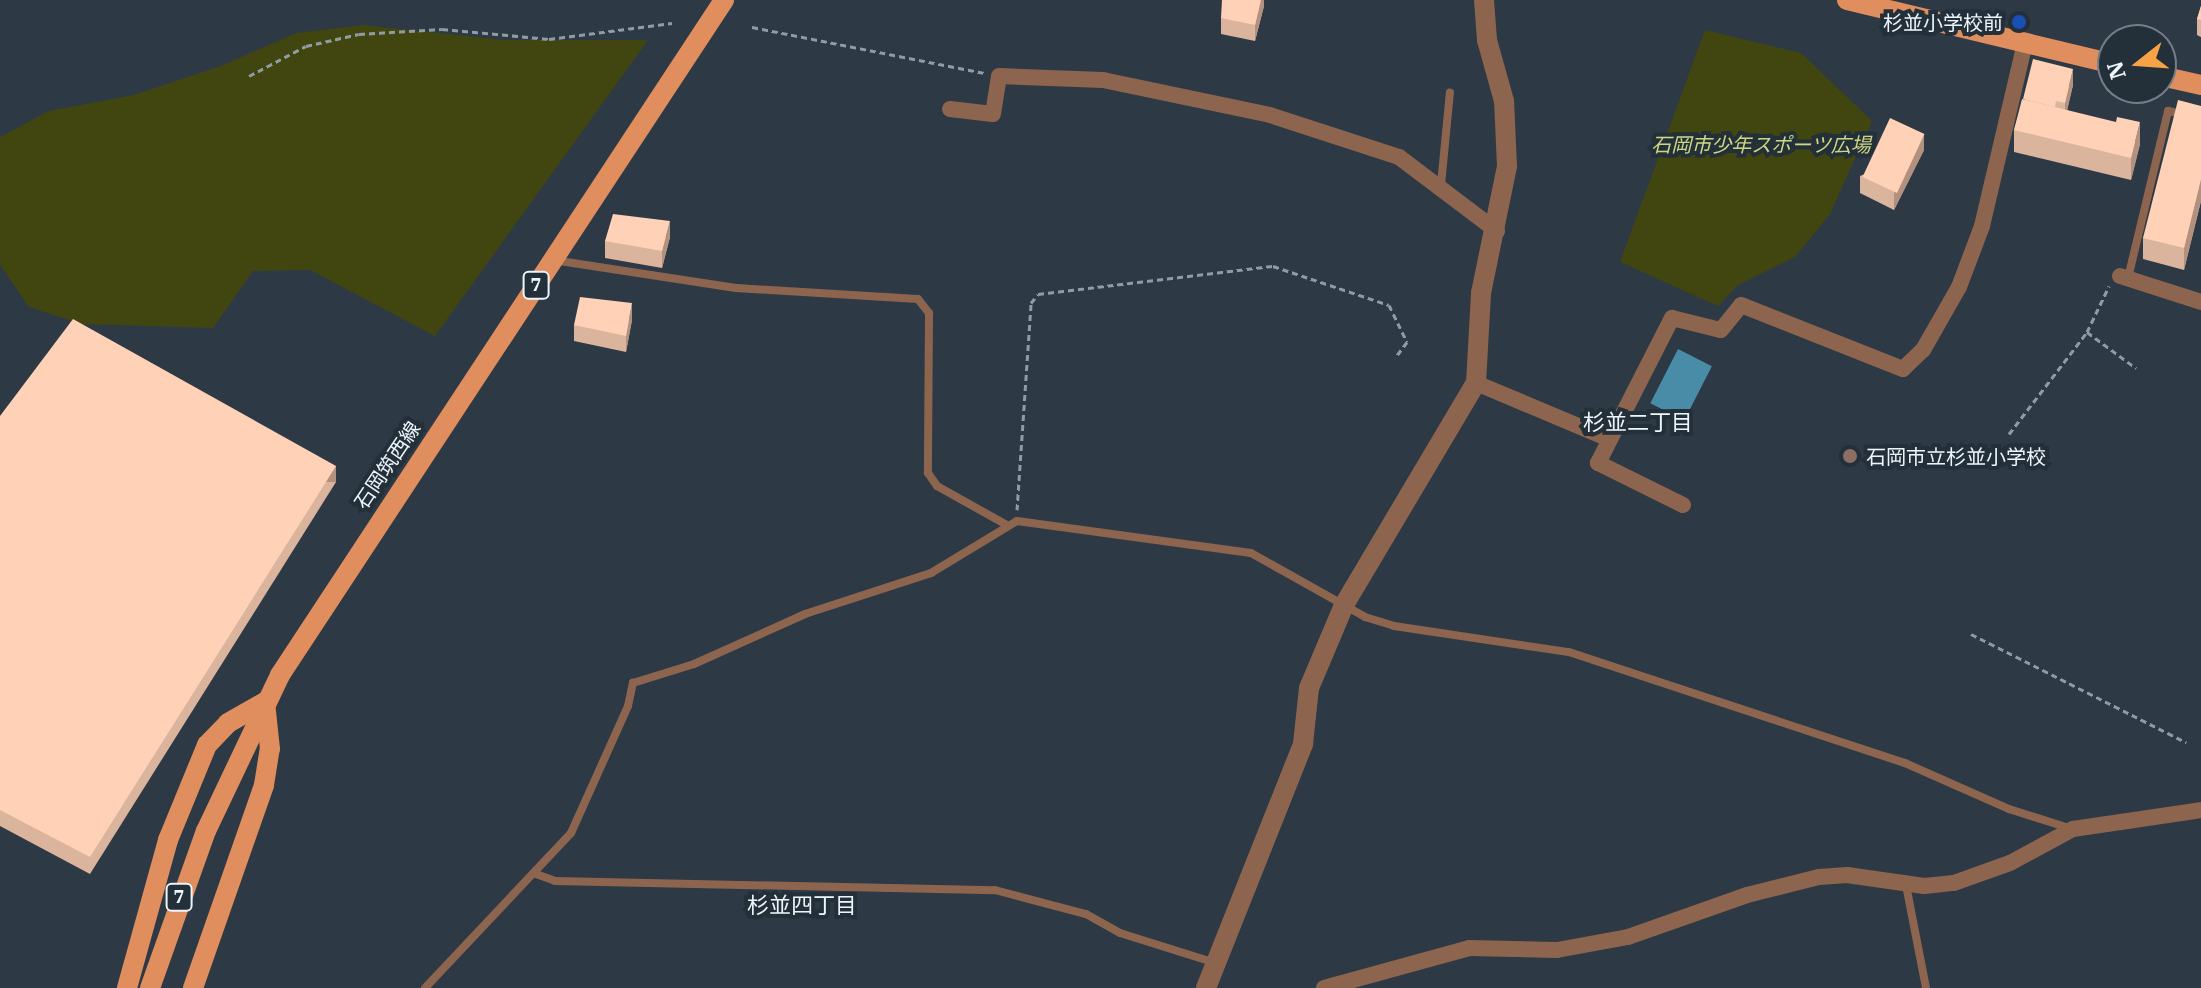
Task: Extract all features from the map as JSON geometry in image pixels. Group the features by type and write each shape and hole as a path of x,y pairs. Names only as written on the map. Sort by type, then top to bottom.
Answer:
{"main road":[{"name":"石岡筑西線","path":"150,988 206,831 265,702 357,554 724,0"},
{"path":"1847,0 2097,60"},
{"path":"2177,80 2201,85"},
{"path":"127,988 168,840 207,745 228,723 265,702 270,749 264,785 193,988"}],"street":[{"path":"1206,988 1303,744 1309,688 1344,605 1476,383 1481,293 1497,231 1507,166 1504,101 1487,40 1484,0"},
{"path":"1683,505 1598,463 1672,318 1721,330 1741,305 1903,369 1913,360 1959,287 1982,226 2025,42"},
{"path":"950,109 993,114 999,76 1103,80 1270,115 1371,146 1441,185 1497,231"},
{"path":"2124,277 2201,302"},
{"path":"1476,383 1609,439"},
{"path":"1324,988 1469,948 1557,950 1628,937 1797,880 1847,875 1906,885 1954,883 1983,875 2073,829 2201,810"}],"lane":[{"path":"1441,185 1450,92"},
{"path":"2124,277 2168,111 2201,118"},
{"path":"553,259 736,288 918,299 929,313 928,473 937,486 1005,524"},
{"path":"425,988 536,874 586,810 606,746 628,706 633,683 694,664 805,614 931,573 1005,524 1017,521 1251,553 1344,605 1394,626 1569,652 1905,763 2009,809 2073,829"},
{"path":"536,874 555,881 995,890 1086,914 1120,933 1216,963"},
{"path":"1906,885 1926,988"}],"path":[{"path":"249,76 306,46 359,34 442,29 549,39 672,23"},
{"path":"752,27 999,76"},
{"path":"1017,521 1031,303 1038,294 1273,266 1389,305 1407,342 1395,358"},
{"path":"2009,434 2087,332 2106,291 2124,277"},
{"path":"2087,332 2136,368"},
{"path":"1971,634 2186,742"}],"green space":[{"path":"364,25 503,40 648,40 435,336 310,270 253,271 213,328 82,324 29,307 0,265 0,137 49,111 134,95 221,66 296,33"},
{"name":"石岡市少年スポーツ広場","path":"1705,30 1801,53 1872,121 1830,214 1795,257 1738,285 1718,306 1620,262"}],"water":[{"path":"1678,349 1712,366 1684,421 1650,403"}],"building":[{"path":"1222,0 1261,0 1255,25 1221,18"},
{"path":"2033,59 2073,69 2065,103 2056,101 2055,107 2023,99"},
{"path":"2022,99 2116,122 2117,117 2140,122 2131,158 2014,130"},
{"path":"2178,100 2201,106 2201,179 2184,248 2143,238"},
{"path":"1890,118 1924,134 1897,193 1863,177"},
{"path":"613,214 670,221 662,251 605,241"},
{"path":"580,297 632,303 626,336 574,325"},
{"path":"73,319 336,466 90,857 0,810 0,416"}],"place":[{"name":"杉並小学校前","path":"2019,22"},
{"name":"石岡市立杉並小学校","path":"1850,456"}],"district":[{"name":"杉並二丁目","path":"1638,422"},
{"name":"杉並四丁目","path":"802,905"}]}
